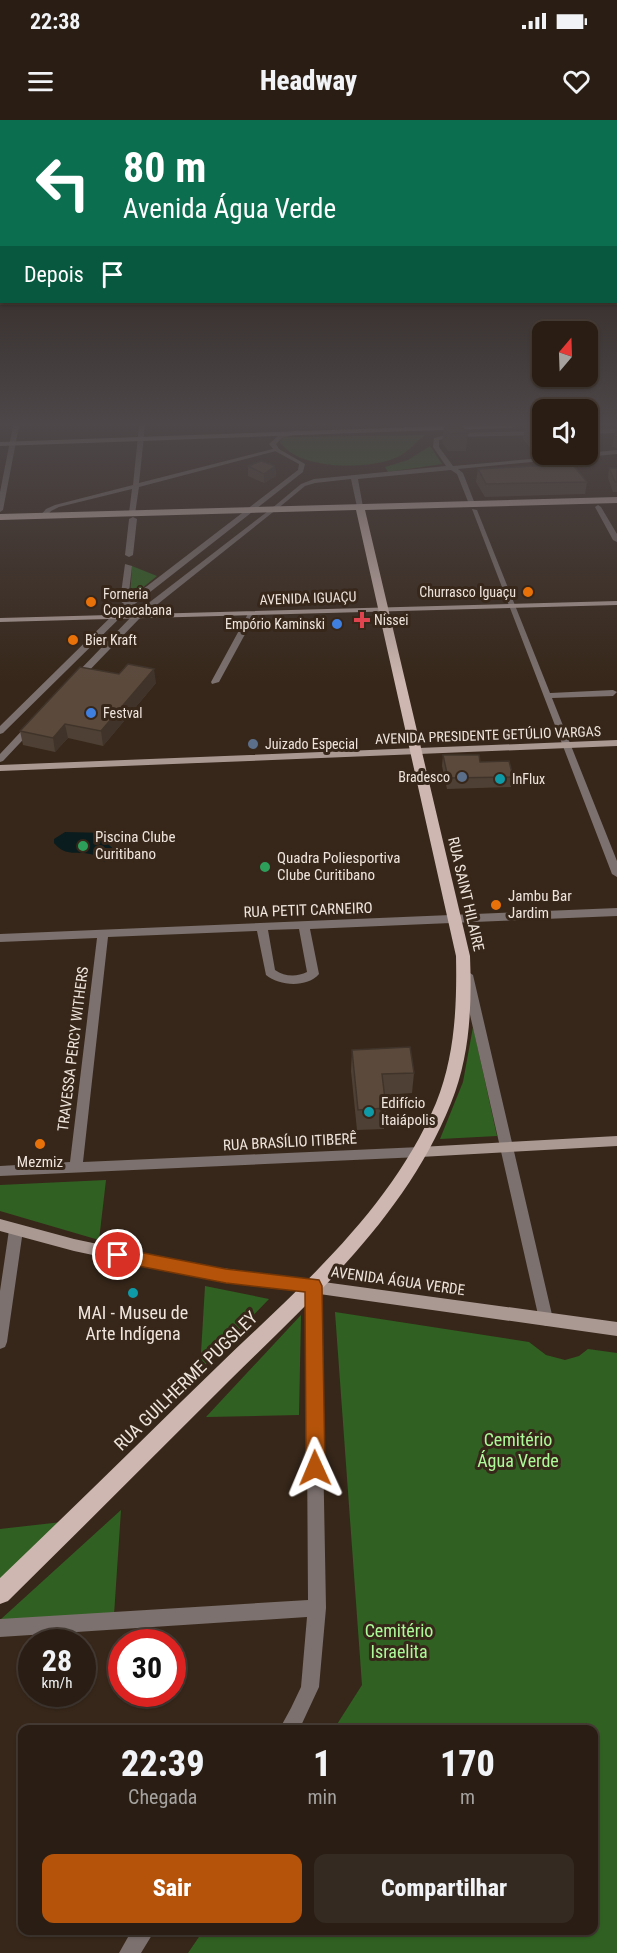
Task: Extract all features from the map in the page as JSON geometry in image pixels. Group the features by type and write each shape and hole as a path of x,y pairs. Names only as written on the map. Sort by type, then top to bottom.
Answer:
{"main road":[{"path":"0,523 195,512"},
{"path":"205,512 221,517"},
{"path":"0,517 221,517 337,512"},
{"name":"RUA SAINT HILAIRE","path":"361,512 463,956"},
{"name":"AVENIDA IGUAÇU","path":"0,620 617,603"},
{"path":"150,605 152,611 163,616"},
{"name":"AVENIDA PRESIDENTE GETÚLIO VARGAS","path":"0,768 617,743"},
{"name":"RUA GUILHERME PUGSLEY","path":"0,1593 313,1286 385,1206 420,1152 444,1103 459,1050 463,1022 463,956"},
{"name":"RUA BRASÍLIO ITIBERÊ","path":"420,1152 617,1141"},
{"name":"AVENIDA ÁGUA VERDE","path":"0,1225 162,1264 226,1276 617,1329"}],"street":[{"path":"44,516 47,512"},
{"path":"129,555 133,512"},
{"path":"0,731 114,617 251,512"},
{"path":"73,683 136,617 271,512"},
{"path":"475,512 617,874"},
{"path":"601,512 617,540"},
{"path":"128,566 124,601 128,605"},
{"path":"215,682 252,614"},
{"path":"547,696 613,693"},
{"path":"0,759 40,717"},
{"name":"RUA PETIT CARNEIRO","path":"0,938 617,912"},
{"path":"262,927 270,972 278,978 305,979 313,974 304,925"},
{"name":"TRAVESSA PERCY WITHERS","path":"76,1168 103,934"},
{"name":"RUA SAINT HILAIRE","path":"463,956 546,1319"},
{"name":"RUA BRASÍLIO ITIBERÊ","path":"0,1171 420,1152"},
{"path":"0,1342 16,1230"},
{"path":"291,1725 302,1708 310,1687 317,1608 313,1286"},
{"path":"0,1628 317,1608"},
{"path":"129,1953 142,1935"}],"green space":[{"path":"132,566 157,576 130,598"},
{"path":"473,1027 497,1136 440,1139 463,1082"},
{"path":"106,1180 99,1240 0,1211 0,1185"},
{"path":"205,1286 269,1299 200,1370"},
{"name":"Cemitério Água Verde","path":"335,1312 529,1342 546,1355 565,1360 579,1356 588,1349 617,1353 617,1953 188,1953 200,1935 598,1935 598,1725 337,1725 362,1685"},
{"path":"301,1315 299,1415 206,1417"},
{"path":"121,1510 114,1615 0,1620"},
{"path":"62,1522 0,1583 0,1529"}],"shaded area":[{"name":"Piscina Clube Curitibano","path":"65,832 106,833 109,845 117,852 118,857 114,861 106,862 96,856 63,850 54,843 54,839"}],"building":[{"name":"Festval","path":"128,664 154,669 101,731 65,724 53,738 20,731 80,667 119,674"},
{"path":"443,755 479,755 480,762 509,761 513,777 448,778"},
{"path":"410,1047 414,1073 382,1074 386,1108 358,1110 352,1050"}],"place":[{"name":"Churrasco Iguaçu","path":"528,592"},
{"name":"Forneria Copacabana","path":"91,602"},
{"name":"Nissei","path":"362,620"},
{"name":"Empório Kaminski","path":"337,624"},
{"name":"Bier Kraft","path":"73,640"},
{"name":"Festval","path":"91,713"},
{"name":"Juizado Especial","path":"253,744"},
{"name":"Bradesco","path":"462,777"},
{"name":"InFlux","path":"500,779"},
{"name":"Piscina Clube Curitibano","path":"83,846"},
{"name":"Quadra Poliesportiva Clube Curitibano","path":"265,867"},
{"name":"Jambu Bar Jardim","path":"496,905"},
{"name":"Edifício Itaiápolis","path":"369,1112"},
{"name":"Mezmiz","path":"40,1144"},
{"name":"MAI - Museu de Arte Indígena","path":"133,1293"}],"route":[{"path":"118,1255 226,1276 313,1286 315,1468"}],"park label":[{"name":"Cemitério Israelita","path":"399,1642"}]}
